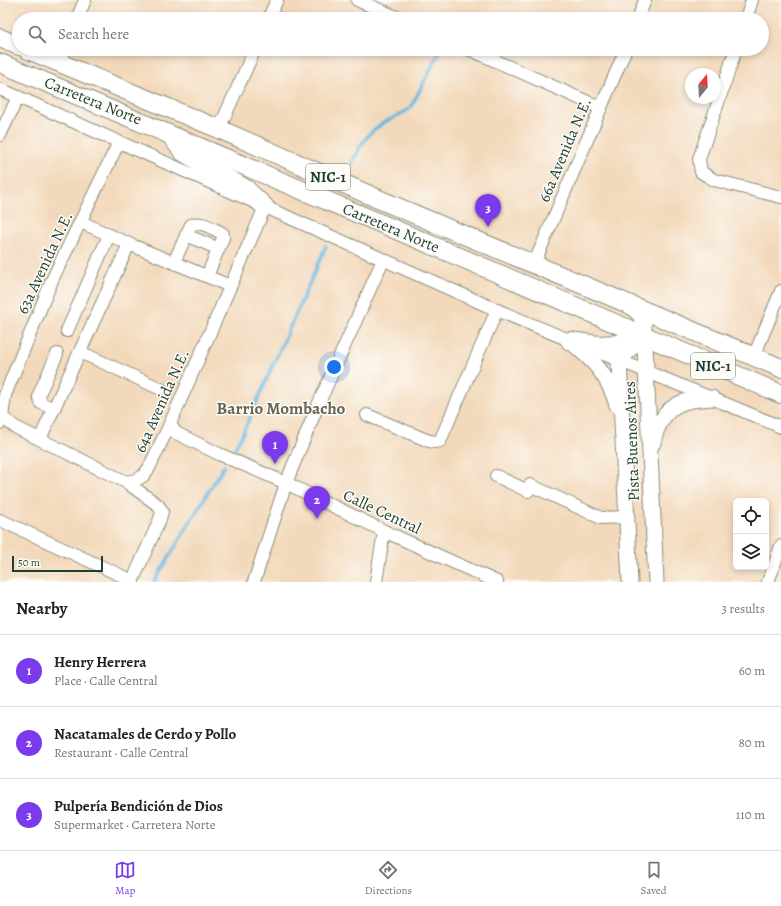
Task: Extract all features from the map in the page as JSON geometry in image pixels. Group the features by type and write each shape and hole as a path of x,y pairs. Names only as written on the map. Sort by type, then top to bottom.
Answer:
{"highway":[{"path":"0,38 12,43"},
{"name":"Carretera Norte","path":"62,56 219,129 383,201 781,368"},
{"name":"Carretera Norte","path":"0,63 168,132 781,394"},
{"path":"168,132 183,152 246,189 264,207"},
{"path":"619,361 630,346 645,337"},
{"path":"570,341 610,345 645,337 664,338 781,386"}],"main road":[{"name":"Pista Buenos Aires","path":"629,304 640,315 644,325 656,582"},
{"path":"570,341 597,365 607,380 615,398 622,421"},
{"name":"Pista Buenos Aires","path":"619,361 630,582"},
{"path":"650,460 655,432 665,415 680,403 695,399 712,398"},
{"path":"626,509 652,501"}],"street":[{"path":"80,12 84,0"},
{"path":"271,12 277,0"},
{"path":"357,0 385,12"},
{"path":"641,12 646,0"},
{"path":"748,12 752,0"},
{"path":"219,129 252,56"},
{"path":"486,56 602,108"},
{"name":"66a Avenida N.E.","path":"534,264 623,56"},
{"path":"734,56 699,159 701,172 714,180 781,196"},
{"path":"0,89 497,310 781,427"},
{"path":"0,135 18,97"},
{"name":"63a Avenida N.E.","path":"1,420 5,395 53,278 119,142"},
{"name":"64a Avenida N.E.","path":"126,482 136,480 143,476 149,468 170,424 264,207"},
{"path":"81,222 129,244 230,286"},
{"path":"174,262 190,225 200,223 223,234 219,249 207,276"},
{"path":"67,332 108,234"},
{"path":"186,235 219,249"},
{"path":"40,439 129,244"},
{"path":"254,582 286,483 318,405 383,260"},
{"path":"754,356 781,291"},
{"path":"368,415 429,441 440,441 497,310"},
{"path":"80,352 161,389"},
{"path":"54,409 41,403 39,397 57,354"},
{"path":"0,520 132,581 159,523 162,511 154,501 126,482 1,420"},
{"name":"Calle Central","path":"170,424 176,433 219,454 286,483 384,531 497,582"},
{"path":"496,476 528,492 530,485 601,518 626,509"},
{"path":"376,582 384,531"},
{"path":"768,582 777,569 781,546"}],"waterway":[{"path":"351,166 360,147 373,131 385,122 402,114 411,107 437,56"},
{"path":"232,453 242,435 326,246"},
{"path":"154,582 224,466"}],"place":[{"name":"Pulpería Bendición de Dios","path":"488,227"},
{"name":"Henry Herrera","path":"275,464"},
{"name":"Nacatamales de Cerdo y Pollo","path":"317,519"}],"district":[{"name":"Barrio Mombacho","path":"281,408"}]}
